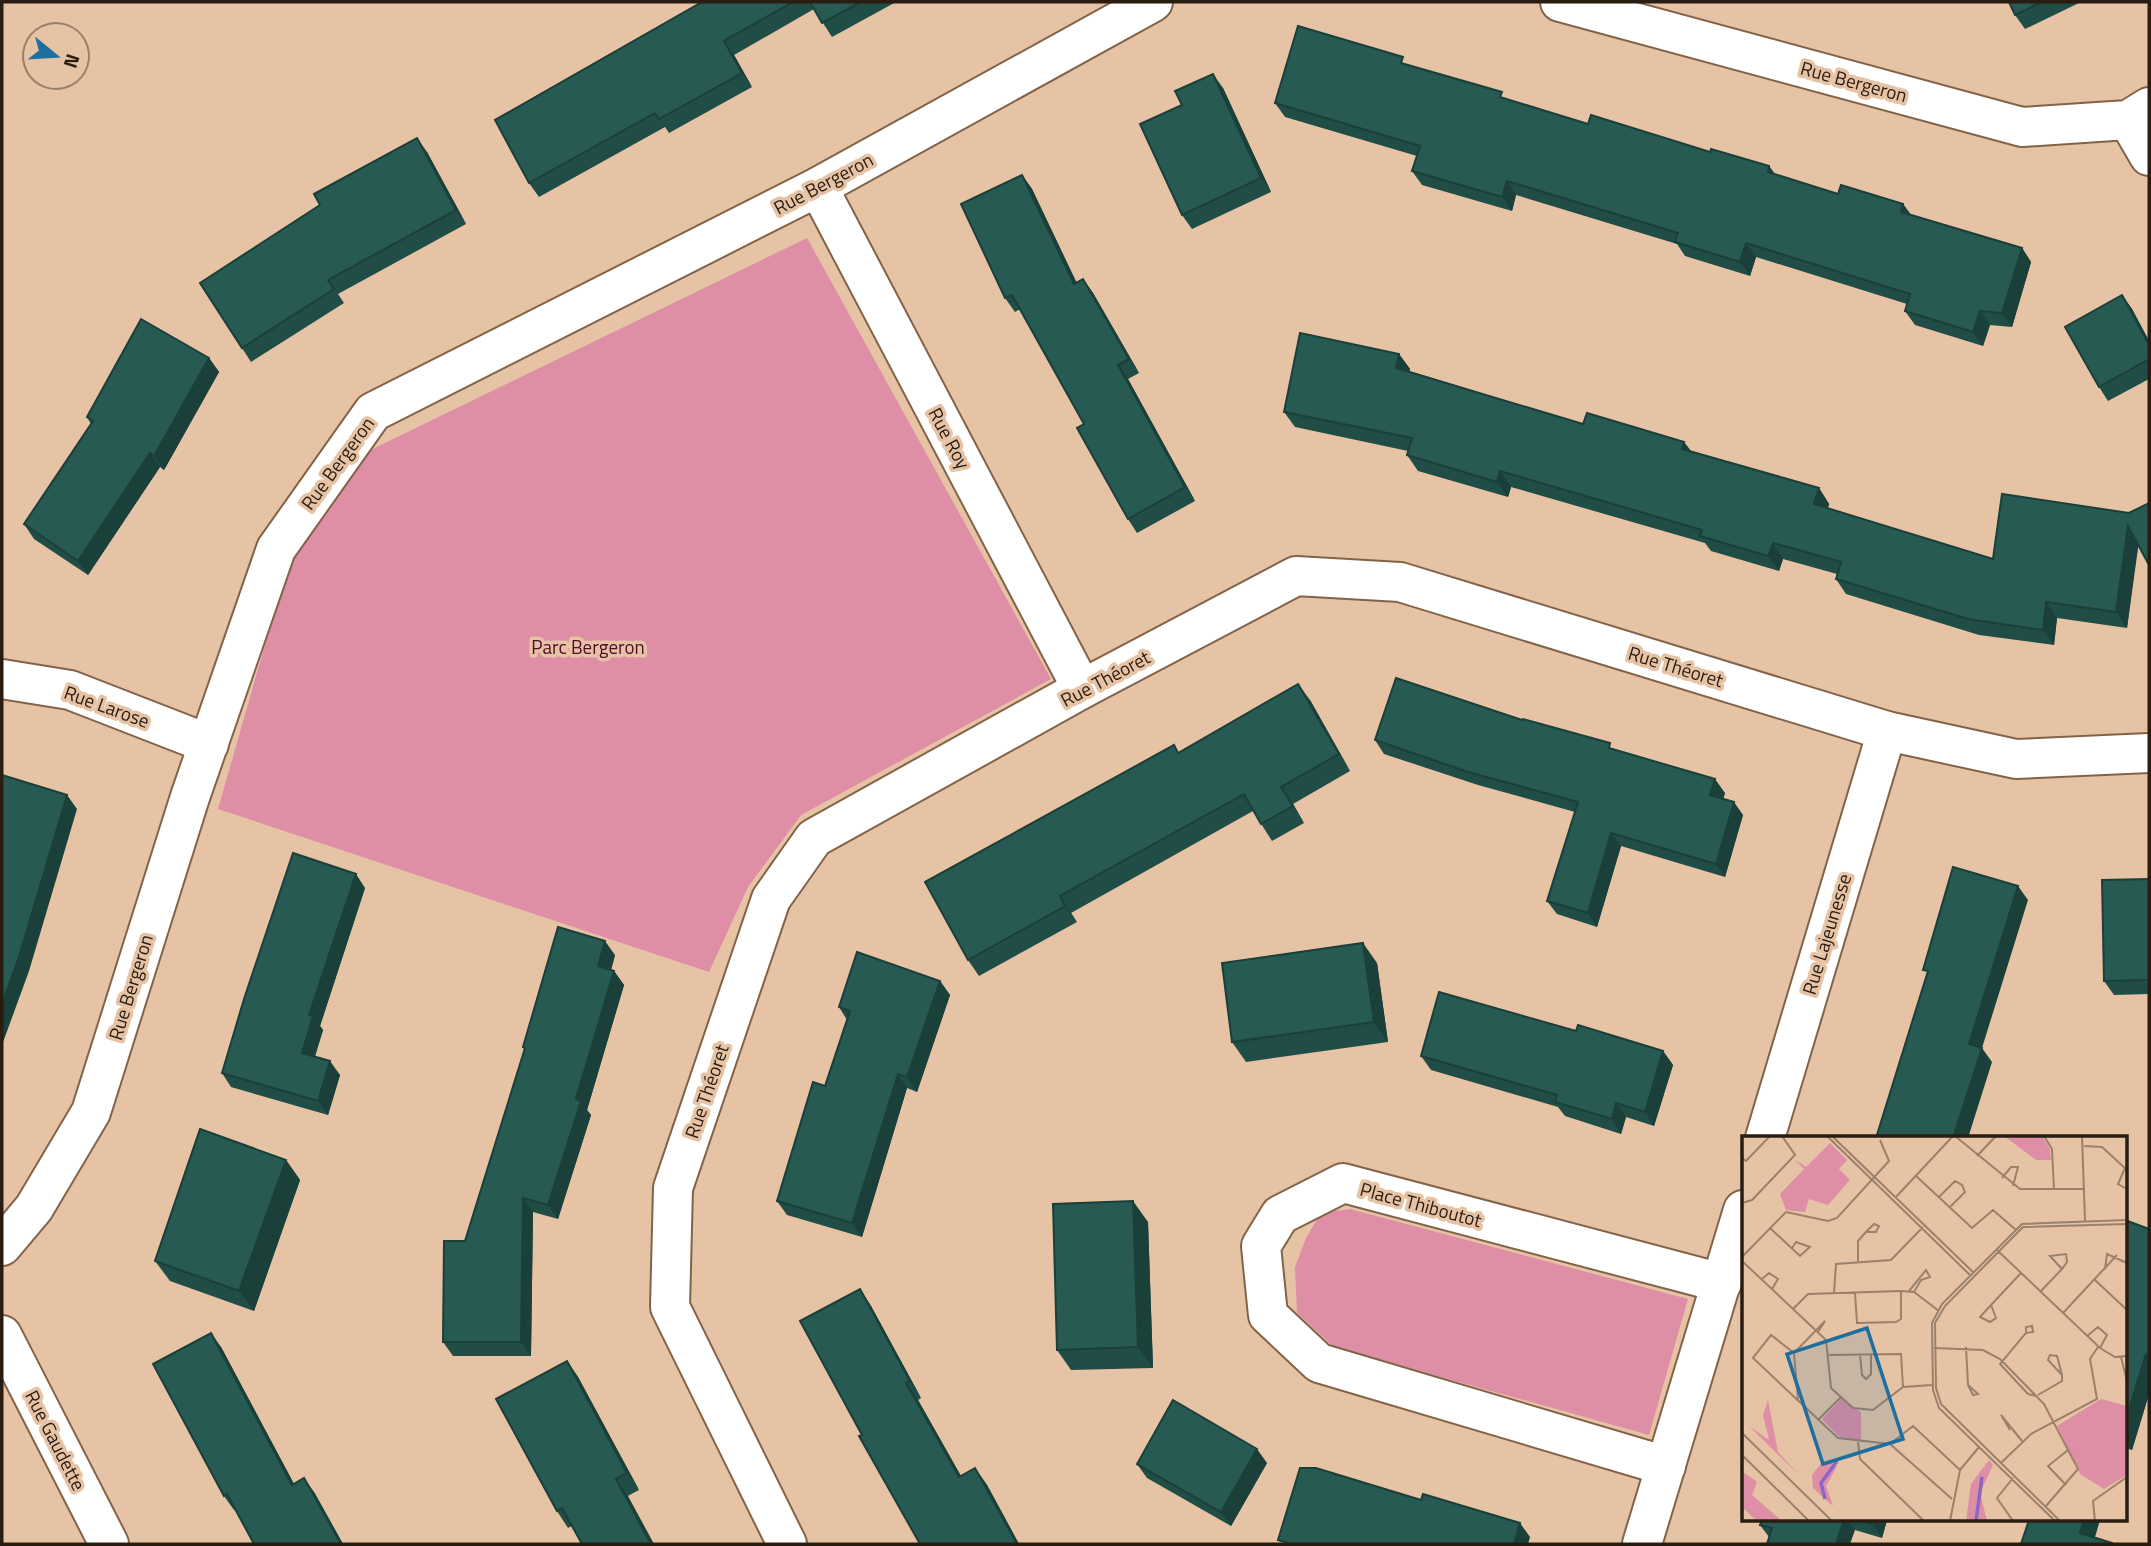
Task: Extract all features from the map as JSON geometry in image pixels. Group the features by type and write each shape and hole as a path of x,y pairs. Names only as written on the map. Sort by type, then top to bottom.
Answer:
{"street":[{"name":"Rue Bergeron","path":"2,1246 34,1208 91,1112 190,797 275,549 373,412 818,187 1153,2"},
{"name":"Rue Bergeron","path":"1560,2 2022,127 2138,113"},
{"path":"2138,113 2149,156"},
{"name":"Rue Roy","path":"818,187 1082,690"},
{"name":"Rue Théoret","path":"786,1544 670,1307 673,1188 771,899 814,838 1296,576 1401,582 1887,731 2016,759 2149,753"},
{"name":"Rue Larose","path":"2,679 69,690 209,744"},
{"name":"Rue Lajeunesse","path":"1766,1136 1887,731"},
{"name":"Place Thiboutot","path":"1666,1466 1319,1363 1268,1315 1261,1246 1280,1214 1343,1183 1722,1283"},
{"path":"1642,1544 1742,1213"},
{"name":"Rue Gaudette","path":"2,1335 109,1544"}],"green space":[{"name":"Parc Bergeron","path":"807,238 1051,679 801,815 748,887 709,972 218,809 285,575 352,459"},
{"path":"1350,1209 1688,1299 1649,1435 1334,1347 1297,1313 1295,1267 1306,1238 1321,1213"}],"building":[{"path":"702,2 793,2 724,41 742,73 659,119 655,113 529,183 495,120"},
{"path":"810,2 861,2 822,23"},
{"path":"2009,2 2042,2 2015,15"},
{"path":"1298,26 1403,57 1401,63 1502,92 1500,97 1588,124 1591,115 1710,152 1711,149 1769,166 1768,172 1838,194 1841,185 1903,204 1901,212 2022,248 2002,313 1980,311 1973,332 1905,311 1910,294 1746,243 1740,262 1675,242 1678,233 1507,181 1502,197 1412,171 1420,146 1275,103"},
{"path":"1213,74 1261,178 1182,215 1140,124 1182,105 1175,91"},
{"path":"417,138 456,210 328,280 334,289 242,348 200,283 320,205 314,194"},
{"path":"1022,175 1074,284 1083,279 1129,359 1118,365 1185,487 1128,519 1077,428 1084,424 1012,295 1005,298 961,204"},
{"path":"2122,295 2149,345 2149,359 2099,387 2065,327"},
{"path":"141,319 209,358 154,456 150,453 78,561 24,524 93,421 87,417"},
{"path":"1300,333 1399,354 1396,368 1583,424 1587,413 1684,442 1682,449 1819,488 1814,504 1993,559 2002,494 2129,513 2149,503 2149,565 2128,526 2116,612 2046,602 2043,630 1968,619 1836,579 1841,562 1773,543 1768,556 1700,536 1702,530 1500,471 1497,482 1407,455 1412,438 1284,412"},
{"path":"1396,678 1522,720 1610,743 1609,748 1715,779 1710,795 1734,802 1716,864 1611,833 1588,913 1547,901 1578,802 1468,772 1375,740"},
{"path":"1298,684 1339,754 1281,787 1293,806 1261,824 1244,794 1060,896 1065,906 968,960 925,882 1174,745 1178,753"},
{"path":"2,775 67,795 19,957 2,1004"},
{"path":"293,853 356,874 309,1015 313,1016 302,1053 330,1061 318,1101 222,1073"},
{"path":"1953,867 2018,886 1969,1044 1982,1048 1954,1136 1877,1136 1928,971 1923,970"},
{"path":"2149,879 2149,980 2104,981 2102,880"},
{"path":"558,927 605,941 598,966 614,971 576,1099 581,1101 548,1205 523,1198 521,1342 443,1342 444,1241 465,1241 525,1048 523,1047"},
{"path":"1363,943 1374,1022 1232,1042 1222,963"},
{"path":"857,952 940,981 907,1077 898,1074 852,1223 777,1201 813,1082 825,1086 850,1011 839,1007"},
{"path":"1439,992 1576,1031 1578,1025 1663,1051 1645,1112 1616,1103 1612,1119 1555,1102 1557,1095 1421,1056"},
{"path":"200,1129 286,1160 239,1291 155,1261"},
{"path":"1133,1201 1138,1347 1057,1350 1053,1204"},
{"path":"2126,1220 2149,1229 2149,1355 2146,1354 2126,1419"},
{"path":"860,1289 910,1381 906,1383 959,1477 975,1468 1017,1544 920,1544 859,1436 862,1435 800,1321"},
{"path":"211,1333 292,1485 304,1478 341,1544 254,1544 227,1494 224,1496 153,1364"},
{"path":"567,1361 627,1473 616,1479 651,1544 582,1544 562,1508 557,1511 496,1399"},
{"path":"1173,1400 1257,1449 1221,1512 1137,1464"},
{"path":"1300,1468 1316,1468 1421,1500 1423,1494 1520,1523 1514,1544 1291,1544 1278,1540"},
{"path":"1761,1522 1843,1522 1836,1544 1767,1544 1772,1528 1760,1525"},
{"path":"2028,1522 2083,1522 2080,1533 2112,1543 2112,1544 2021,1544"}]}
